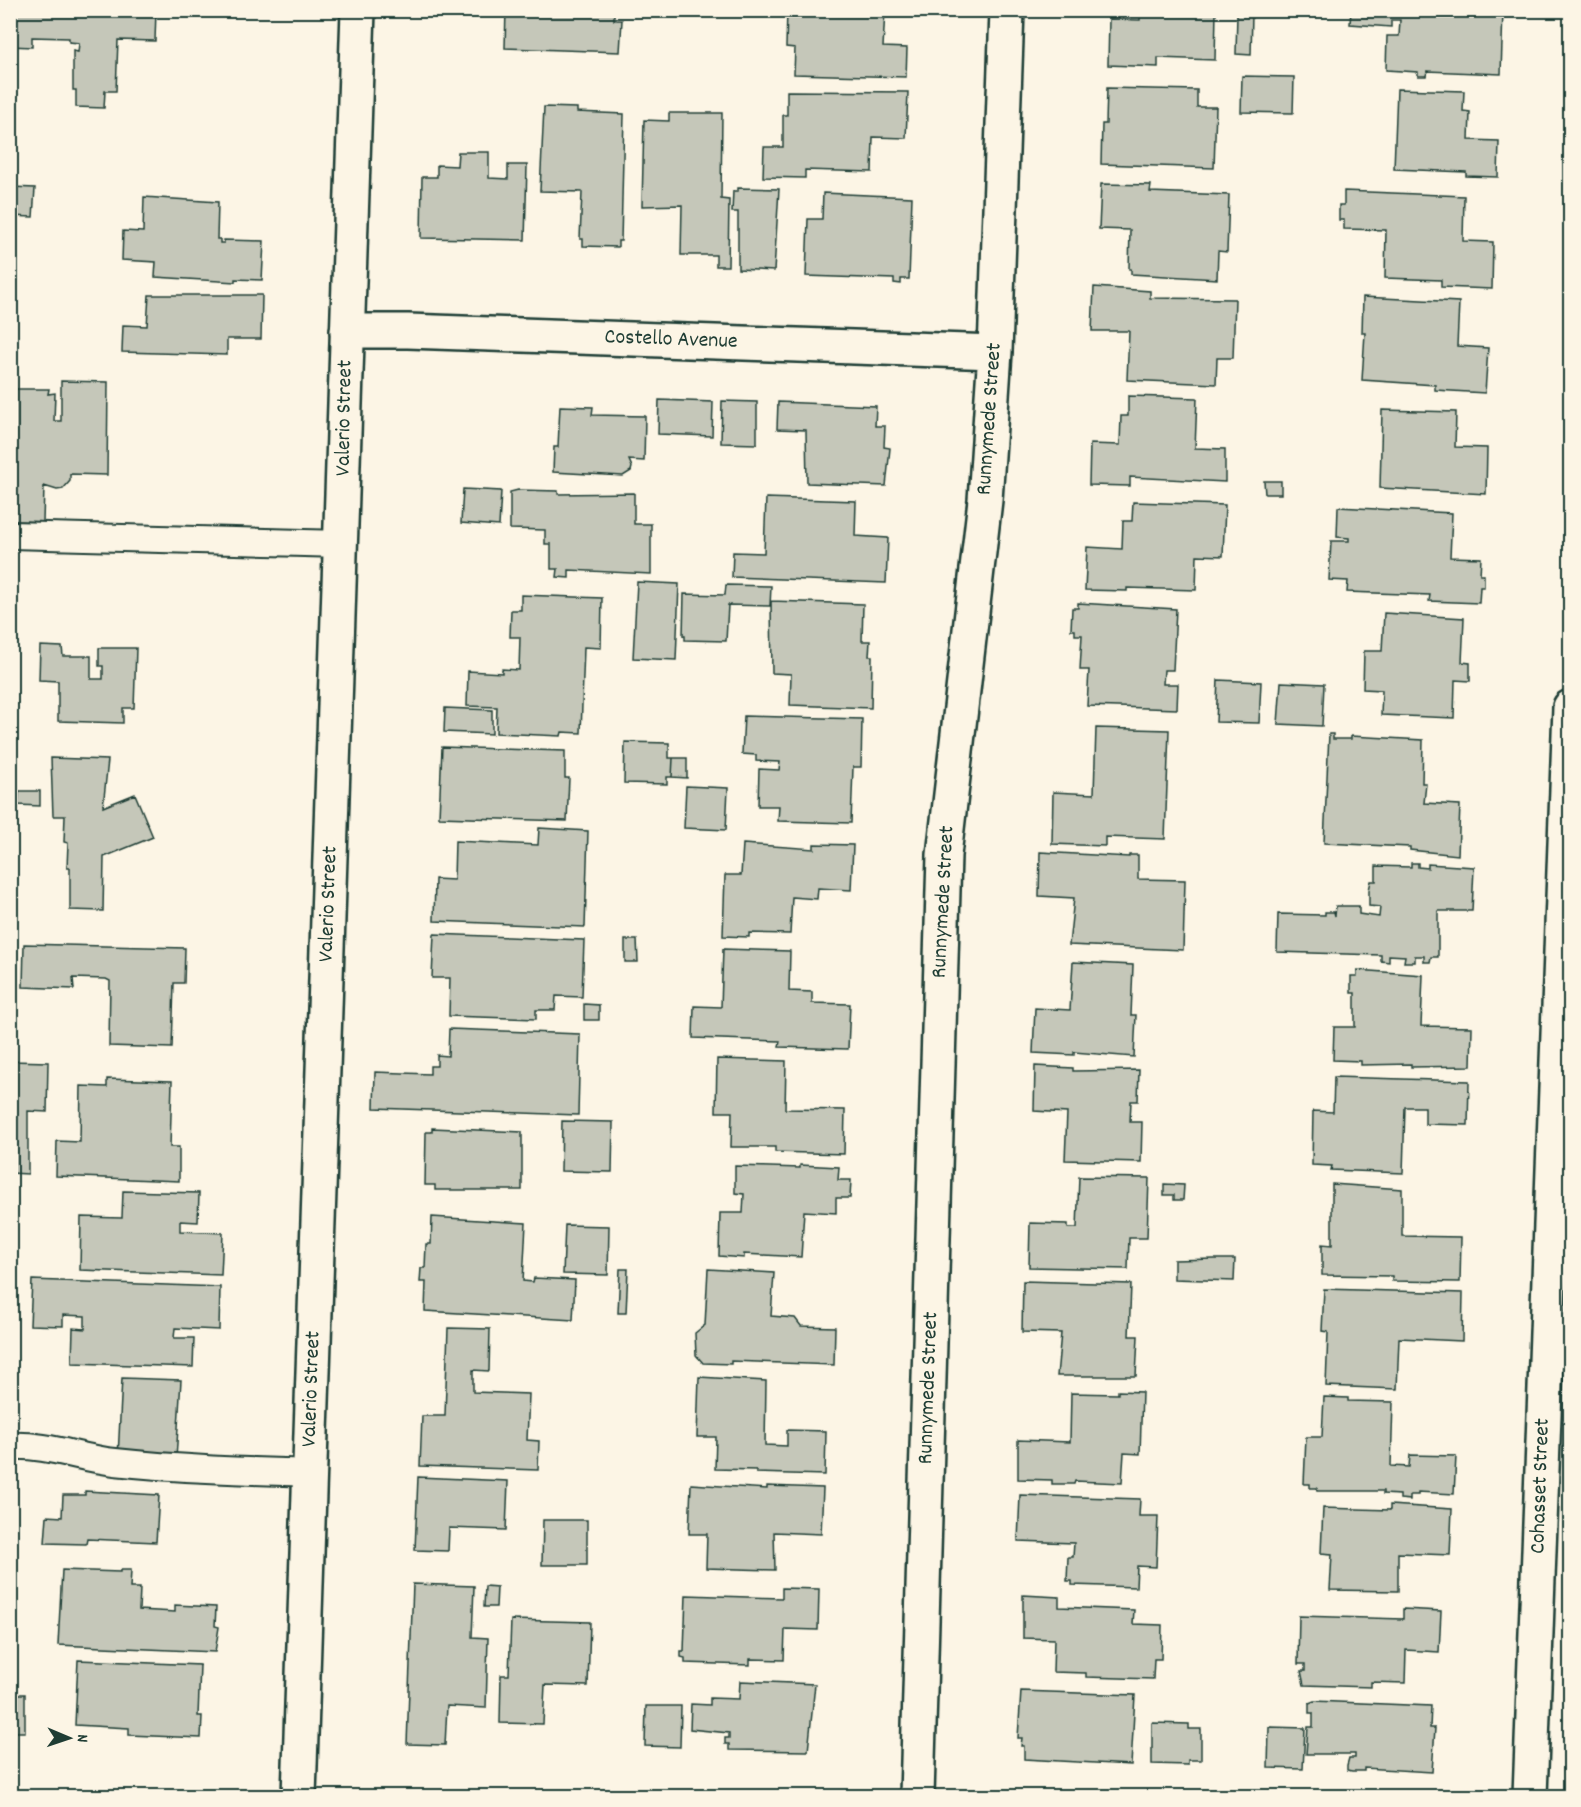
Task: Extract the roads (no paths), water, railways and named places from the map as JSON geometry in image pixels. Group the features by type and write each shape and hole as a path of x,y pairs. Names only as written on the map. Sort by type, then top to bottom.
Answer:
{"street":[{"name":"Valerio Street","path":"299,1797 358,10"},
{"name":"Runnymede Street","path":"917,1797 944,855 985,500 995,352 1007,10"},
{"name":"Costello Avenue","path":"347,331 408,331 995,352"},
{"name":"Cohasset Street","path":"1530,1797 1570,707"}],"lane":[{"path":"10,535 342,544"},
{"path":"10,1446 34,1445 102,1460 158,1467 310,1473"}]}
